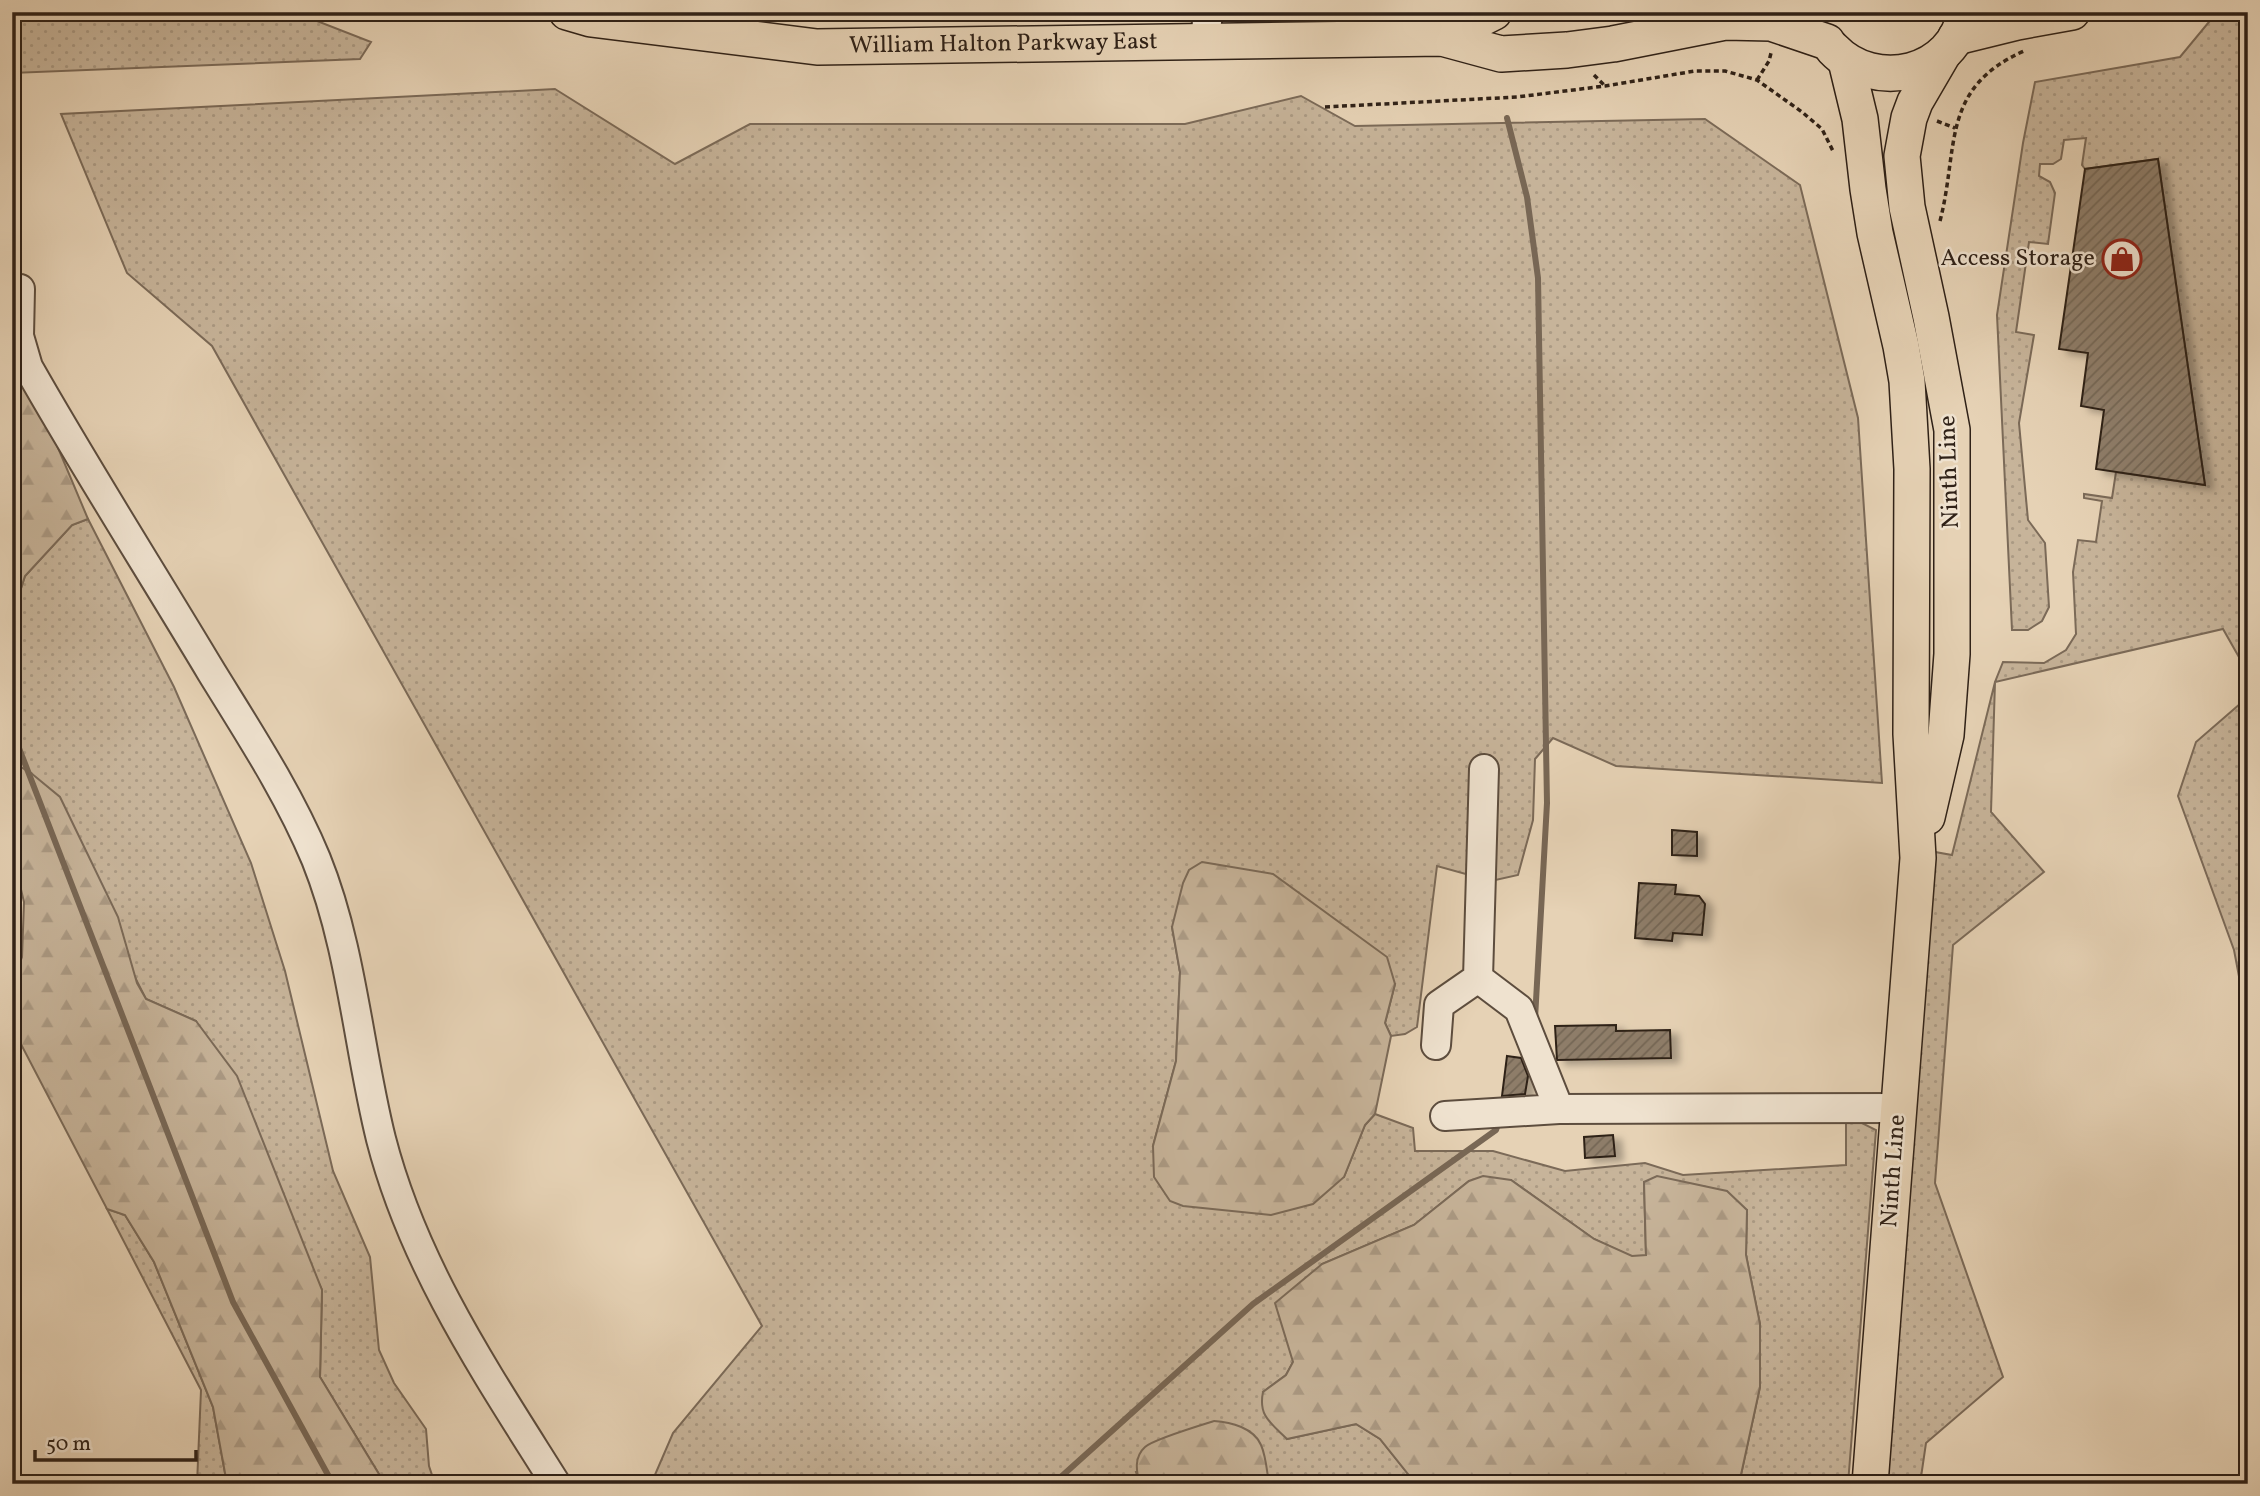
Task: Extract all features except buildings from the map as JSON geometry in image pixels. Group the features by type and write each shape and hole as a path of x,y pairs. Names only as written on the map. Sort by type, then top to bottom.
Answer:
{"main road":[{"name":"William Halton Parkway East","path":"567,12 591,19 817,47 1207,27 1385,25 1501,54 1613,44 1725,22 1771,23 1829,38 1870,72 1895,75 1921,68 1955,34 2072,12"},
{"name":"William Halton Parkway East","path":"1442,38 1494,12"},
{"name":"Ninth Line","path":"1918,858 1946,735 1953,624 1952,430 1907,207 1902,156 1915,102 1955,34"},
{"name":"Ninth Line","path":"1829,38 1860,119 1870,200 1901,346 1912,468 1911,734 1918,858 1870,1484"}],"lane":[{"path":"20,289 19,336 28,368 251,736 315,857 333,907 381,1139 405,1217 462,1334 556,1484"},
{"path":"1478,978 1484,769"},
{"path":"1436,1045 1439,1006 1478,978"},
{"path":"1478,978 1519,1009 1559,1109"},
{"path":"1445,1116 1559,1109 1850,1106 1899,1108"}],"path":[{"path":"1941,219 1955,128 1965,101 1980,79 2001,61 2028,49"},
{"path":"1757,80 1769,61 1771,51"},
{"path":"1325,107 1517,97 1695,71 1725,71 1757,80 1822,129 1835,154"},
{"path":"1930,118 1955,128"}],"green space":[{"path":"12,12 294,12 371,42 360,59 12,73"},
{"path":"2213,17 2248,18 2248,673 2223,629 1995,682 2003,662 2044,663 2066,650 2076,634 2073,572 2078,540 2096,542 2102,501 2084,498 2084,494 2112,498 2116,472 2205,485 2158,159 2085,169 2082,165 2086,138 2064,140 2061,159 2053,164 2040,164 2039,176 2050,182 2055,193 2048,244 2029,242 2016,332 2034,335 2019,423 2028,520 2045,543 2049,607 2042,621 2028,630 2012,630 1997,315 2035,82 2180,57"},
{"path":"555,89 675,164 750,124 1185,124 1301,96 1355,126 1705,119 1800,185 1858,418 1882,783 1616,766 1553,738 1535,759 1533,820 1518,875 1491,881 1437,866 1417,1027 1405,1034 1391,1036 1385,1023 1395,984 1172,927 1180,972 1176,1061 1153,1146 1344,1177 1365,1125 1375,1114 1413,1128 1415,1151 1493,1151 1565,1171 1645,1163 1683,1175 1846,1165 1846,1115 1876,1130 1848,1484 1739,1484 1760,1387 1760,1324 1746,1255 1747,1210 1644,1182 1646,1256 1632,1257 1594,1239 1511,1180 1469,1181 1414,1225 1322,1264 1293,1362 1286,1375 1263,1392 1287,1439 1356,1424 1380,1439 1416,1484 1269,1484 1261,1446 1136,1472 1140,1484 651,1484 673,1433 762,1326 212,346 127,273 61,114"},
{"path":"12,368 17,371 56,443 88,519 72,525 25,576 12,616"},
{"path":"88,519 174,687 251,863 285,971 333,1171 370,1257 379,1350 394,1383 426,1429 429,1466 435,1484 385,1484 320,1377 322,1290 196,1021 146,999 31,773 12,763 12,616 25,576 72,525"},
{"path":"1995,682 1991,812 2044,872 1953,945 1935,1183 2003,1377 1926,1443 1920,1484 1885,1484 1935,852 1952,855"},
{"path":"2248,697 2248,1024 2234,950 2178,796 2196,742"},
{"path":"12,762 31,773 60,797 118,917 137,983 146,999 196,1021 237,1076 322,1290 320,1377 385,1484 227,1484 213,1407 154,1262 125,1215 107,1209 12,1027 12,983 22,957 24,902 19,881 12,868"},
{"path":"1202,862 1273,874 1387,957 1395,984 1385,1023 1391,1036 1375,1114 1365,1125 1344,1177 1313,1204 1271,1215 1183,1206 1170,1201 1154,1177 1153,1146 1176,1061 1180,972 1172,927 1189,870"},
{"path":"1483,1176 1511,1180 1594,1239 1632,1256 1646,1255 1644,1182 1657,1176 1727,1191 1747,1210 1746,1255 1760,1324 1760,1387 1739,1484 1416,1484 1380,1439 1356,1424 1287,1439 1271,1423 1262,1407 1263,1392 1286,1375 1293,1362 1275,1303 1322,1264 1414,1225 1469,1181"},
{"path":"107,1209 125,1215 154,1262 213,1407 227,1484 197,1484 201,1390"},
{"path":"1214,1421 1241,1427 1258,1439 1264,1454 1269,1484 1140,1484 1137,1464 1145,1447"}],"waterway":[{"path":"1507,118 1527,197 1538,278 1547,803 1535,1019"},
{"path":"12,730 233,1302 333,1484"},
{"path":"1053,1484 1253,1304 1496,1130 1499,1121"}],"place":[{"name":"Access Storage","path":"2122,259"}]}
